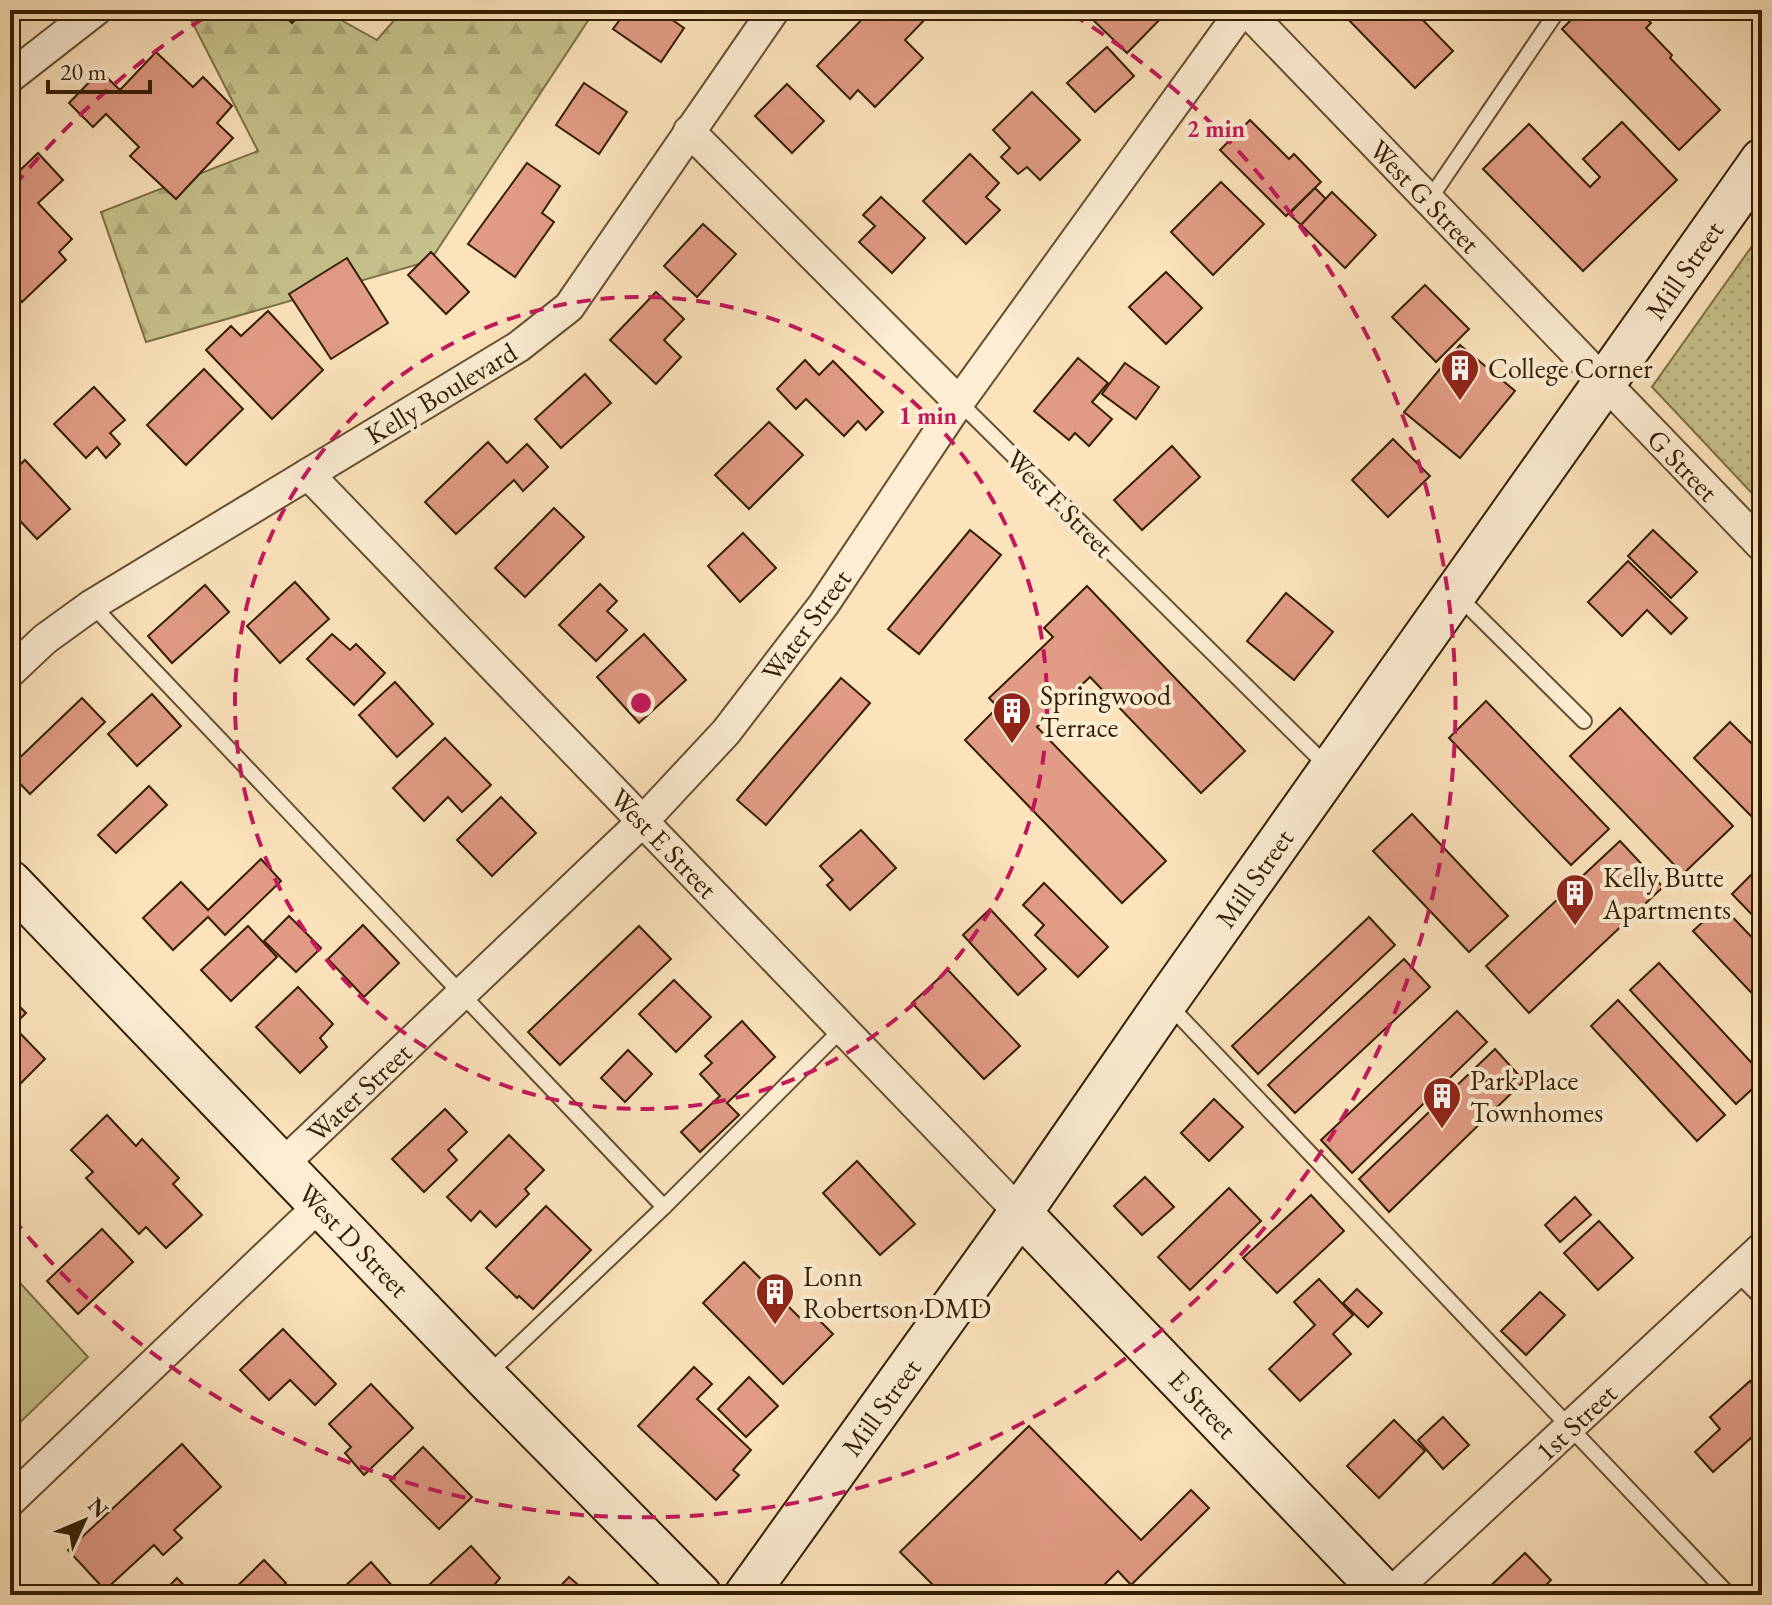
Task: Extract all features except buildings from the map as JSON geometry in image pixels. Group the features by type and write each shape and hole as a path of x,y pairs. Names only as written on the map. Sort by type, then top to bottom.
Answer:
{"street":[{"path":"10,77 96,10"},
{"name":"Kelly Boulevard","path":"10,672 45,639 92,605 518,347 569,307 774,10"},
{"name":"West G Street","path":"1244,10 1604,384"},
{"name":"Water Street","path":"282,1165 643,821 726,732 824,604 959,402 1244,10"},
{"name":"West F Street","path":"689,131 959,402"},
{"name":"Mill Street","path":"746,1595 1020,1213 1762,160"},
{"name":"G Street","path":"1604,384 1762,546"},
{"name":"West E Street","path":"308,474 1020,1213"},
{"name":"West D Street","path":"10,882 485,1377 700,1595"},
{"path":"10,1501 320,1205"},
{"name":"E Street","path":"1020,1213 1388,1595"},
{"name":"1st Street","path":"1388,1595 1569,1428 1755,1267"}],"lane":[{"path":"1429,200 1558,10"},
{"name":"West F Street","path":"959,402 1331,770"},
{"path":"1456,594 1584,721"},
{"path":"92,605 664,1207"},
{"path":"1166,1002 1729,1595"},
{"path":"485,1377 664,1207 842,1029"}],"green space":[{"path":"186,10 323,10 377,40 403,10 595,10 430,261 146,342 101,212 258,151"},
{"path":"1762,232 1762,504 1652,387"},
{"path":"10,1272 88,1357 10,1432"}],"place":[{"name":"College Corner","path":"1460,402"},
{"name":"Springwood Terrace","path":"1012,745"},
{"name":"Kelly Butte Apartments","path":"1575,927"},
{"name":"Park Place Townhomes","path":"1442,1130"},
{"name":"Lonn Robertson DMD","path":"775,1326"}]}
